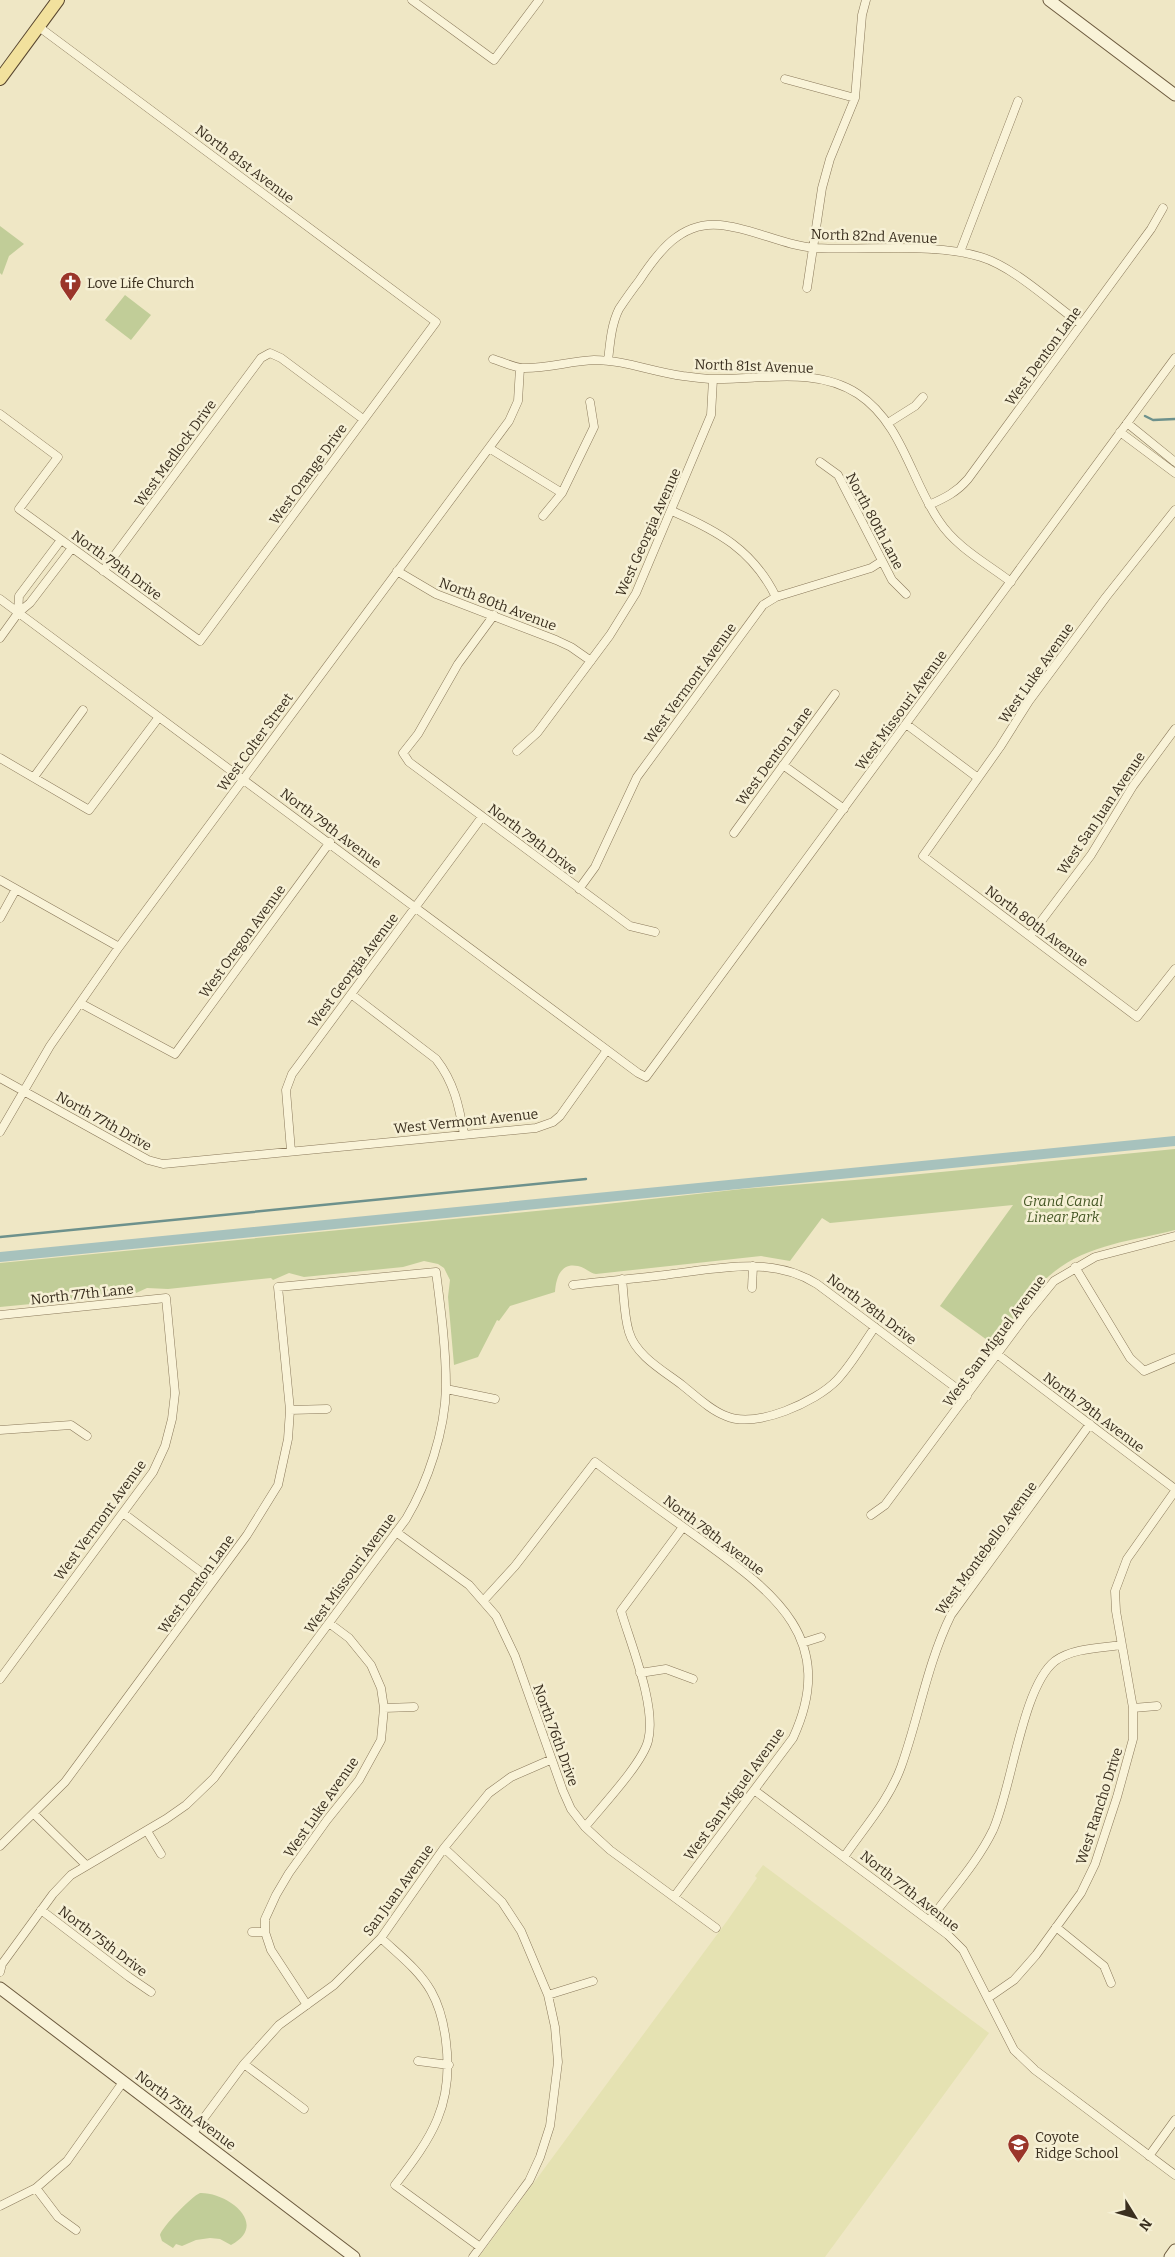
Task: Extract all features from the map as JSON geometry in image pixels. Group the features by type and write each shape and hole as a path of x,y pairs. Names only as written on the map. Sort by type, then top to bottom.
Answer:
{"main road":[{"path":"0,79 58,0"},
{"path":"1049,0 1175,95"},
{"name":"North 75th Avenue","path":"0,1988 354,2257"},
{"path":"1170,2257 1175,2250"}],"street":[{"path":"412,0 494,60 539,0"},
{"path":"808,288 826,173 855,98 866,0"},
{"name":"North 81st Avenue","path":"38,27 436,322"},
{"path":"784,79 855,98"},
{"path":"960,252 1018,101"},
{"name":"West Denton Lane","path":"929,505 954,492 968,479 1151,229 1163,208"},
{"name":"North 82nd Avenue","path":"608,361 613,329 619,310 662,249 680,234 700,225 721,225 813,248 960,252 982,257 998,264 1081,324"},
{"name":"West Orange Drive","path":"200,641 436,322"},
{"name":"West Medlock Drive","path":"103,570 261,358 270,353 281,358 364,419"},
{"name":"West Missouri Avenue","path":"646,1076 1175,358"},
{"name":"North 81st Avenue","path":"493,359 520,368 608,361 680,375 714,379 771,376 827,381 858,394 874,407 888,424 939,521 957,542 1011,582"},
{"name":"West Colter Street","path":"0,1132 50,1046 119,947 516,409 520,368"},
{"name":"West Georgia Avenue","path":"517,751 537,733 591,661 636,593 672,512 711,415 714,379"},
{"path":"888,424 915,406 923,398"},
{"path":"543,516 562,493 594,427 590,402"},
{"name":"North 79th Drive","path":"0,414 58,457 19,509 200,641"},
{"path":"1127,423 1175,462"},
{"path":"1120,432 1175,473"},
{"path":"489,448 562,493"},
{"name":"North 80th Lane","path":"820,462 838,475 892,580 906,594"},
{"name":"West Luke Avenue","path":"923,856 1029,701 1106,597 1175,510"},
{"path":"672,512 720,534 744,552 761,570 776,596"},
{"path":"18,613 19,596 61,540"},
{"path":"0,638 18,613 30,603 72,548"},
{"name":"West Vermont Avenue","path":"579,889 595,867 637,777 763,605 776,596 852,575 871,568 882,561"},
{"name":"North 80th Avenue","path":"397,571 431,592 494,615 571,647 591,661"},
{"name":"North 79th Avenue","path":"0,599 244,778 607,1050 646,1076"},
{"name":"North 79th Drive","path":"494,615 458,664 418,734 404,753 409,762 630,926 655,932"},
{"name":"West Denton Lane","path":"734,833 835,694"},
{"path":"34,777 83,710"},
{"path":"0,758 89,810 159,717"},
{"path":"906,724 978,778"},
{"name":"West San Juan Avenue","path":"1030,936 1092,855 1133,786 1175,729"},
{"path":"783,765 844,809"},
{"name":"West Georgia Avenue","path":"291,1151 286,1090 292,1074 482,817"},
{"name":"West Oregon Avenue","path":"80,1003 175,1054 330,842"},
{"name":"North 80th Avenue","path":"923,856 1137,1017 1175,969"},
{"path":"0,880 119,947"},
{"path":"0,918 16,889"},
{"path":"351,994 436,1059 452,1084 464,1134"},
{"name":"West Vermont Avenue","path":"291,1151 536,1128 553,1122 566,1109 607,1050"},
{"name":"North 77th Drive","path":"0,1078 156,1163 291,1151"},
{"name":"West San Miguel Avenue","path":"871,1515 885,1505 967,1396 996,1354 1054,1281 1095,1256 1175,1236"},
{"path":"752,1288 753,1266"},
{"name":"North 78th Drive","path":"573,1285 753,1266 792,1270 805,1276 967,1396"},
{"path":"1075,1267 1130,1358 1144,1371 1175,1358"},
{"name":"West Missouri Avenue","path":"0,1972 2,1964 41,1910 71,1875 147,1831 186,1805 214,1778 396,1532 414,1504 424,1483 439,1431 446,1389 444,1346 436,1272 278,1287"},
{"path":"622,1279 629,1332 637,1347 650,1361 716,1411 736,1419 754,1419 786,1411 823,1391 837,1380 875,1327"},
{"name":"West Denton Lane","path":"0,1846 66,1782 248,1535 278,1486 288,1439 290,1410 278,1287"},
{"name":"West Vermont Avenue","path":"0,1679 153,1472 165,1446 172,1419 175,1393 166,1298"},
{"name":"North 77th Lane","path":"0,1315 166,1298"},
{"name":"North 79th Avenue","path":"996,1354 1175,1490"},
{"path":"446,1389 494,1399"},
{"path":"290,1410 327,1409"},
{"name":"West Montebello Avenue","path":"844,1857 890,1791 901,1767 938,1642 951,1615 1090,1424"},
{"path":"0,1430 71,1425 87,1436"},
{"name":"North 78th Avenue","path":"484,1600 515,1566 594,1462 768,1591 784,1608 796,1626 802,1643"},
{"name":"West Rancho Drive","path":"988,1998 1014,1980 1081,1893 1095,1864 1117,1797 1133,1739 1133,1708 1121,1645 1115,1591 1127,1558 1175,1490"},
{"path":"123,1513 213,1581"},
{"path":"585,1827 640,1759 648,1742 651,1720 640,1673 621,1611 683,1527"},
{"name":"North 76th Drive","path":"396,1532 469,1586 484,1600 496,1616 509,1640 550,1760 572,1809 585,1827 610,1850 716,1928"},
{"name":"West Luke Avenue","path":"265,1932 264,1919 276,1895 327,1820 359,1780 381,1740 384,1708 381,1688 371,1665 349,1638 329,1622"},
{"path":"802,1643 820,1637"},
{"name":"West San Miguel Avenue","path":"674,1897 793,1738 806,1704 808,1683 807,1663 802,1643"},
{"path":"930,1920 981,1852 992,1830 1001,1809 1032,1696 1041,1678 1056,1661 1077,1651 1121,1645"},
{"path":"640,1673 666,1669 693,1679"},
{"path":"1133,1708 1156,1706"},
{"path":"384,1708 414,1707"},
{"name":"San Juan Avenue","path":"192,2134 244,2064 279,2025 334,1985 381,1938 444,1848 489,1793 511,1777 550,1760"},
{"name":"North 77th Avenue","path":"754,1790 930,1920 963,1950 988,1998 1000,2027 1014,2050 1034,2070 1175,2175"},
{"path":"34,1814 86,1865"},
{"path":"147,1831 161,1854"},
{"path":"444,1848 502,1902 521,1931 548,1994 555,2027 558,2062 550,2126 540,2156 529,2181 473,2257"},
{"name":"North 75th Drive","path":"41,1910 151,1992"},
{"path":"1056,1927 1104,1966 1111,1983"},
{"path":"252,1932 265,1932 271,1950 308,2005"},
{"path":"381,1938 417,1972 431,1991 443,2020 449,2065 447,2093 440,2116 421,2152 396,2185 480,2247"},
{"path":"548,1994 593,1982"},
{"path":"418,2061 449,2065"},
{"path":"244,2064 304,2109"},
{"path":"0,2206 36,2188 67,2161 123,2082"},
{"path":"1149,2156 1175,2120"},
{"path":"36,2188 58,2217 76,2230"}],"shaded area":[{"path":"763,1865 989,2033 825,2257 479,2257 727,1921 757,1878 755,1876"}],"green space":[{"path":"0,226 24,244 9,256 2,275 0,273"},
{"path":"125,295 151,315 131,340 105,320"},
{"name":"Grand Canal Linear Park","path":"1175,1149 1175,1230 1125,1241 1077,1257 1049,1276 1034,1291 994,1345 940,1306 1013,1205 830,1223 822,1218 790,1261 761,1256 596,1274 572,1265 563,1269 560,1273 556,1282 555,1292 510,1306 499,1321 497,1320 478,1357 454,1365 448,1297 450,1280 444,1268 438,1264 424,1261 403,1267 304,1277 289,1273 273,1280 271,1278 168,1289 147,1288 134,1294 0,1307 0,1263 597,1205 742,1189 879,1178"},
{"path":"200,2193 222,2198 232,2203 240,2211 245,2219 246,2228 242,2237 231,2245 220,2239 210,2238 196,2240 182,2246 176,2244 173,2248 162,2241 160,2235 178,2212"}],"waterway":[{"path":"1145,416 1153,420 1175,419"},
{"path":"0,1257 1175,1141"},
{"path":"0,1237 586,1179"}],"place":[{"name":"Love Life Church","path":"71,302"},
{"name":"Coyote Ridge School","path":"1019,2164"}]}
